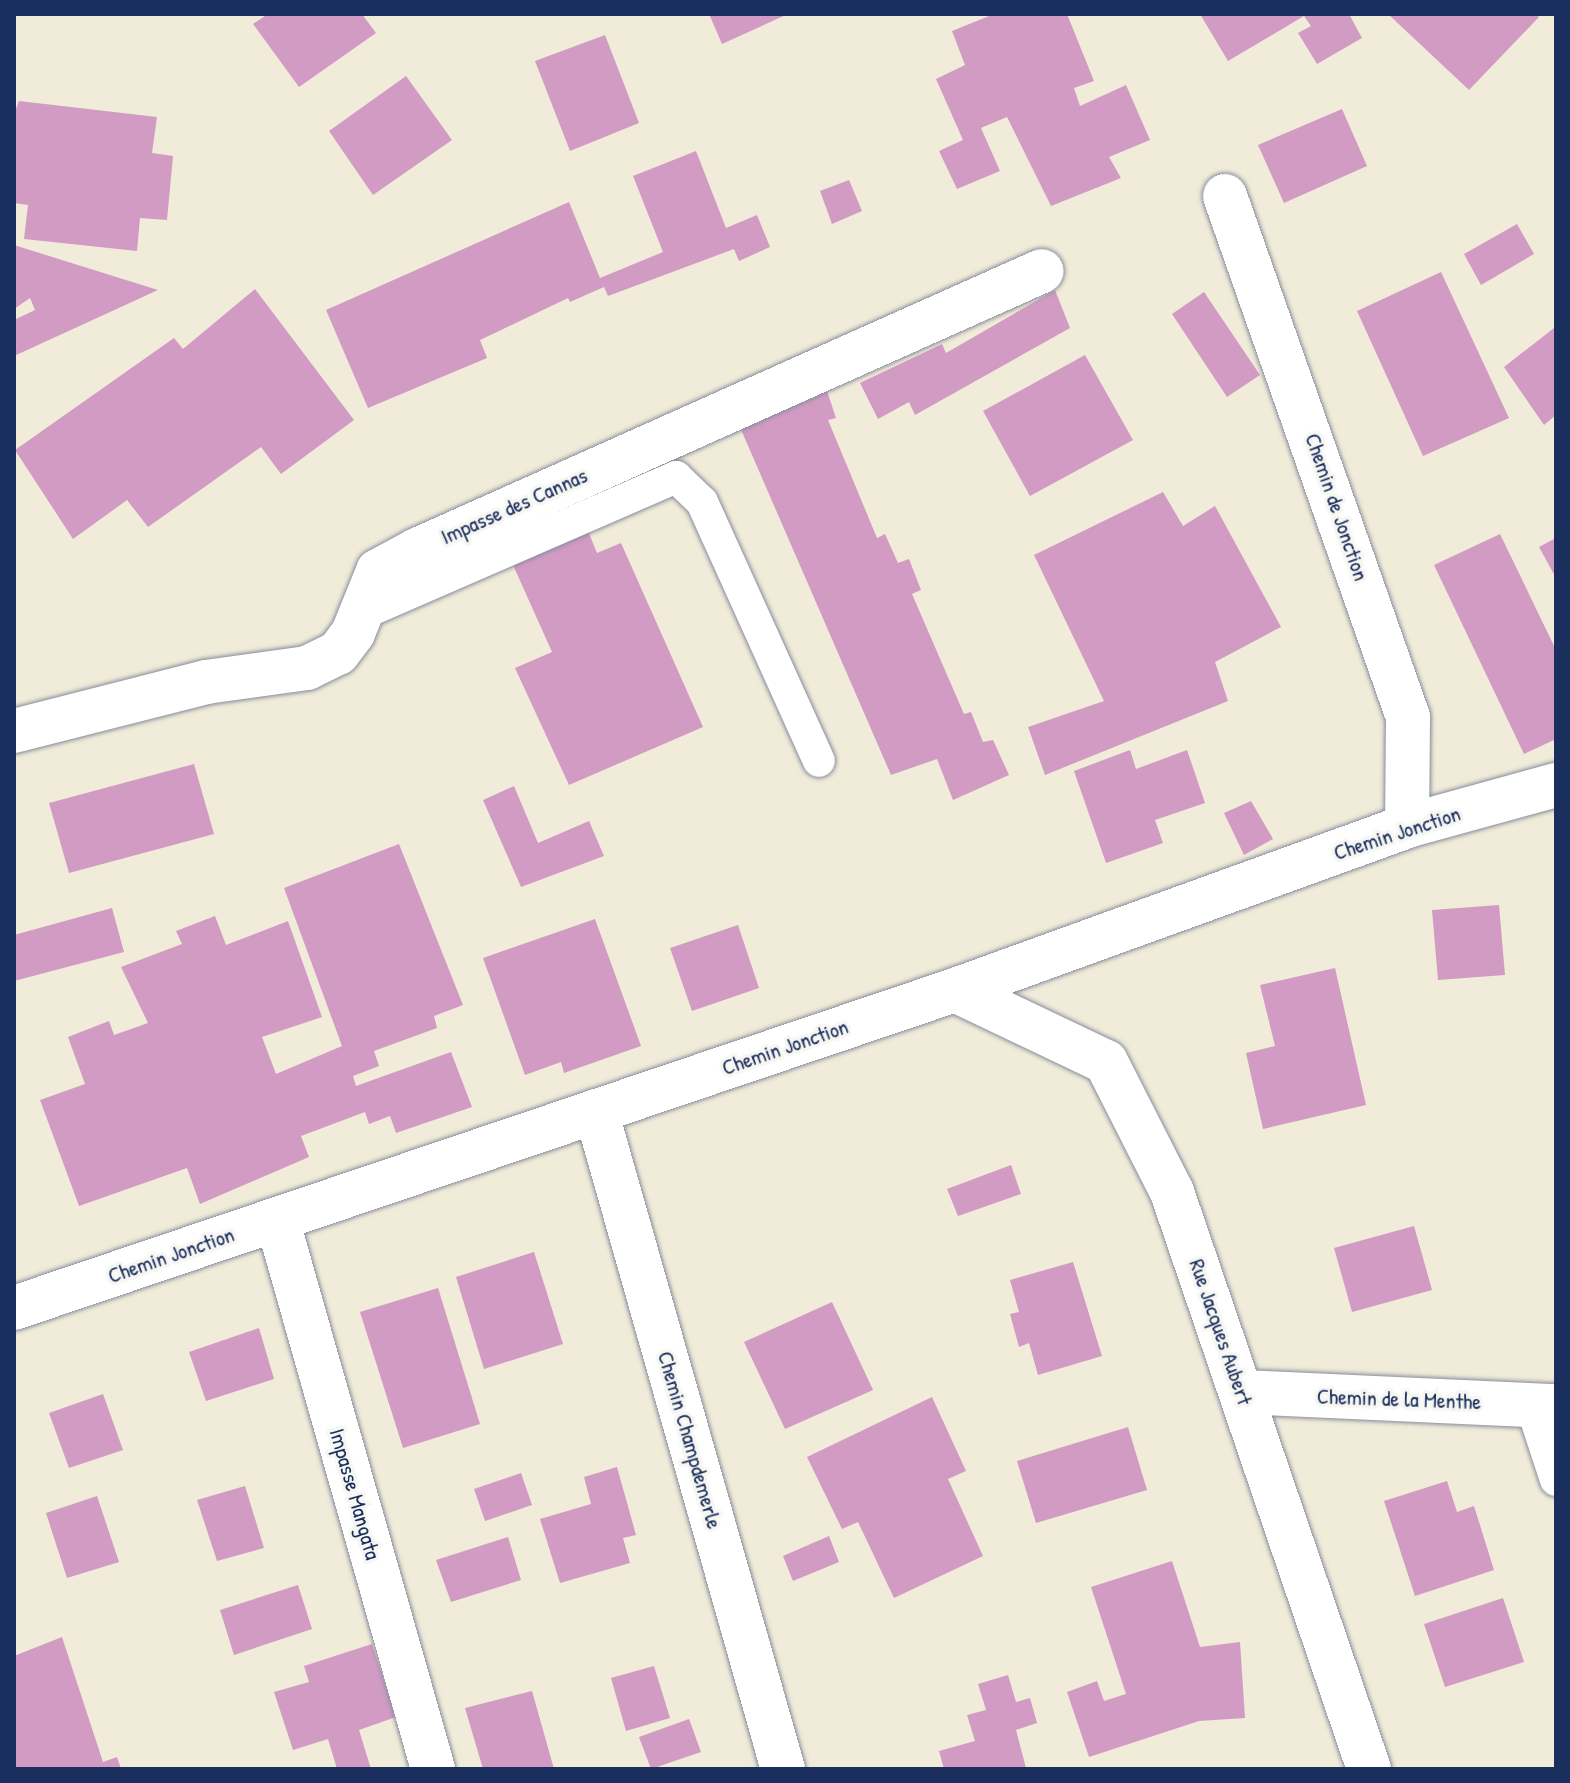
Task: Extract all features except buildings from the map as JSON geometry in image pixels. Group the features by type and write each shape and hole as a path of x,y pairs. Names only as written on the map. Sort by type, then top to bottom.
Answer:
{"street":[{"name":"Chemin de Jonction","path":"1225,196 1408,717 1407,826"},
{"name":"Impasse des Cannas","path":"14,731 206,682 307,668 338,653 378,571 417,550 1042,271"},
{"name":"Chemin Jonction","path":"14,1308 955,990 1407,826 1556,785"},
{"name":"Rue Jacques Aubert","path":"955,990 1106,1062 1172,1192 1369,1769"},
{"name":"Chemin Champdemerle","path":"596,1111 783,1769"},
{"name":"Impasse Mangata","path":"277,1219 433,1769"},
{"name":"Chemin de la Menthe","path":"1242,1392 1543,1405"}],"lane":[{"path":"359,615 663,478 676,477 702,502 819,761"},
{"path":"1543,1405 1556,1480"}]}
